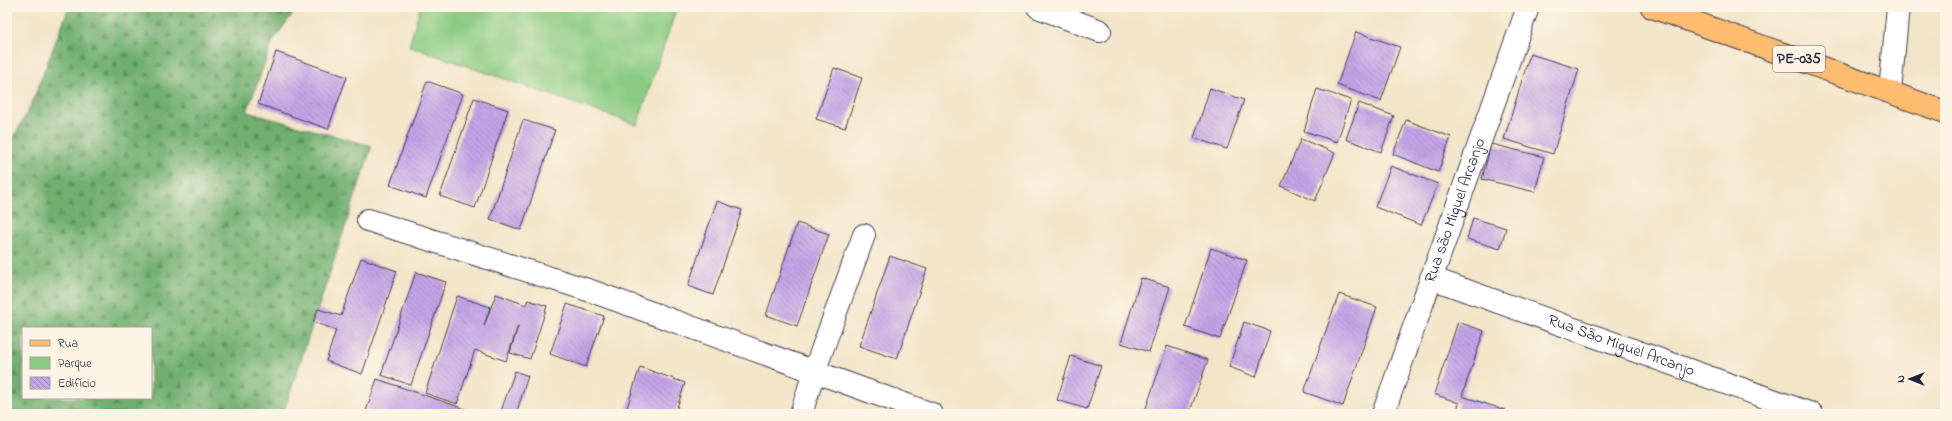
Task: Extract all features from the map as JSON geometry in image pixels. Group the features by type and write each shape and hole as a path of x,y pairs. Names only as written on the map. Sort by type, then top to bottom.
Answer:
{"main road":[{"name":"PE-035","path":"1652,7 1890,91 1945,112"}],"street":[{"path":"1038,7 1100,30"},
{"name":"Rua são Miguel Arcanjo","path":"1383,414 1528,7"},
{"path":"1890,91 1898,7"},
{"path":"368,220 591,291 932,414"},
{"path":"801,414 814,372 864,234"},
{"name":"Rua São Miguel Arcanjo","path":"1431,278 1812,414"}],"green space":[{"path":"69,7 296,7 273,41 247,112 372,146 283,414 7,414 7,150 31,105"},
{"path":"420,7 677,7 637,125 409,46"}],"building":[{"path":"1356,32 1400,47 1381,101 1337,85"},
{"path":"276,52 347,77 328,129 258,104"},
{"path":"1530,54 1579,69 1553,154 1504,139"},
{"path":"834,68 862,78 845,128 816,119"},
{"path":"427,81 463,94 426,198 390,185"},
{"path":"1210,88 1244,100 1227,149 1194,138"},
{"path":"1317,89 1351,100 1337,142 1304,131"},
{"path":"474,98 508,110 475,208 440,196"},
{"path":"1359,103 1394,116 1381,152 1346,139"},
{"path":"523,120 555,130 521,230 490,219"},
{"path":"1406,120 1451,137 1438,172 1393,154"},
{"path":"1301,139 1335,153 1315,201 1281,186"},
{"path":"1491,144 1544,157 1535,192 1482,179"},
{"path":"1391,166 1438,184 1421,225 1375,207"},
{"path":"717,201 742,210 713,295 688,286"},
{"path":"1473,218 1506,228 1500,249 1467,239"},
{"path":"797,223 829,234 797,326 766,315"},
{"path":"1211,248 1247,260 1220,339 1185,327"},
{"path":"890,256 927,269 897,359 859,346"},
{"path":"361,258 397,271 362,374 326,361 336,330 313,322 318,309 341,316"},
{"path":"416,272 446,282 411,385 381,375"},
{"path":"1141,278 1170,287 1149,352 1121,343"},
{"path":"496,294 526,305 528,300 547,306 530,359 510,353 518,326 506,361 475,350 457,404 425,393 457,296 490,307 484,326"},
{"path":"1339,294 1377,307 1343,406 1304,392"},
{"path":"567,304 604,316 586,367 550,354"},
{"path":"1244,322 1270,331 1256,377 1229,367"},
{"path":"1458,322 1484,331 1462,396 1505,410 1504,414 1456,414 1459,403 1434,394"},
{"path":"1167,346 1208,360 1189,414 1144,414"},
{"path":"1071,356 1101,366 1087,409 1057,400"},
{"path":"640,367 685,383 675,414 625,414"},
{"path":"515,371 528,376 516,414 500,414"},
{"path":"377,379 456,406 479,414 365,414"}]}
